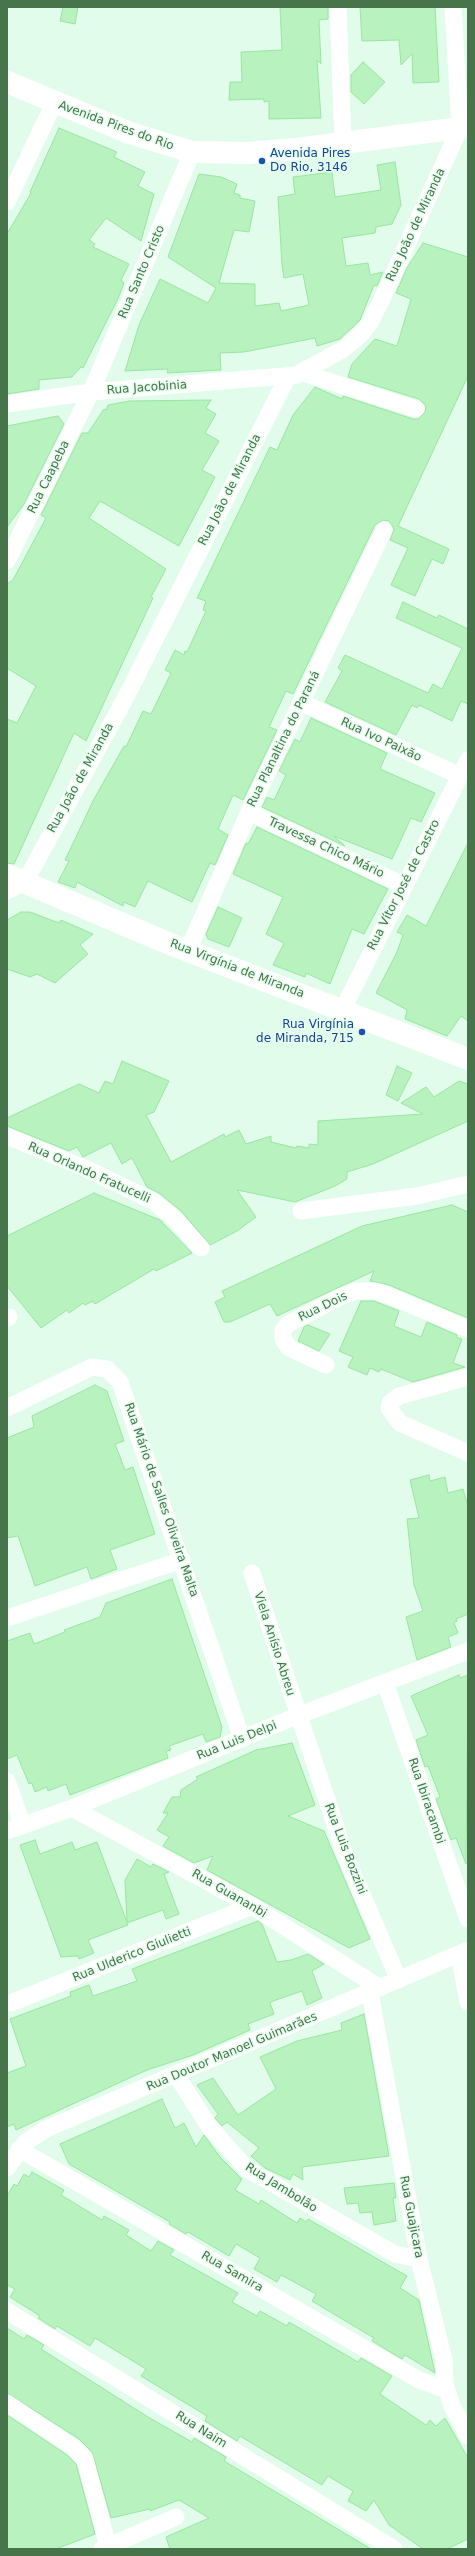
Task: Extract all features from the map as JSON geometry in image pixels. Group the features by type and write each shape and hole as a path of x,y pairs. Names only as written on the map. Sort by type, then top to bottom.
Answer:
{"street":[{"path":"338,7 343,144"},
{"path":"453,7 464,128"},
{"name":"Avenida Pires do Rio","path":"7,82 54,103 136,136 192,152 248,153 343,144 464,128"},
{"path":"7,202 54,103"},
{"name":"Rua João de Miranda","path":"13,883 126,697 295,374 342,350 370,323 464,128"},
{"name":"Rua Santo Cristo","path":"91,392 192,152"},
{"path":"295,374 416,409"},
{"name":"Rua Jacobinia","path":"7,404 91,392 295,374"},
{"name":"Rua Caapeba","path":"7,561 91,392"},
{"name":"Rua Planaltina do Paraná","path":"188,950 249,812 303,703 384,530"},
{"name":"Rua Ivo Paixão","path":"303,703 460,776"},
{"name":"Rua Vítor José de Castro","path":"342,1011 403,885 468,760"},
{"name":"Travessa Chico Mário","path":"249,812 403,885"},
{"name":"Rua Virgínia de Miranda","path":"13,883 468,1059"},
{"name":"Rua Orlando Fratucelli","path":"7,1136 88,1170 153,1200 175,1219 201,1248"},
{"path":"301,1211 417,1196 463,1188"},
{"name":"Rua Dois","path":"326,1364 289,1348 284,1339 283,1330 288,1324 340,1297 356,1291 375,1291 386,1294 468,1329"},
{"name":"Rua Mário de Salles Oliveira Malta","path":"7,1408 92,1367 107,1369 113,1373 120,1382 242,1739"},
{"path":"468,1377 399,1396 390,1403 389,1408 400,1423 468,1453"},
{"path":"7,1618 182,1560"},
{"name":"Viela Anísio Abreu","path":"252,1573 297,1716"},
{"name":"Rua Luis Delpi","path":"15,1828 72,1808 297,1716 468,1651"},
{"name":"Rua Ibiracambi","path":"385,1683 468,1919"},
{"name":"Rua Luis Bozzini","path":"297,1716 345,1855 399,1980"},
{"path":"7,1781 15,1828"},
{"name":"Rua Guananbi","path":"72,1808 158,1853 252,1906 375,1990"},
{"name":"Rua Ulderico Giulietti","path":"11,2003 252,1906"},
{"path":"463,1952 468,2002"},
{"name":"Rua Doutor Manoel Guimarães","path":"7,2168 19,2150 46,2129 177,2076 463,1952"},
{"name":"Rua Guajicara","path":"375,1990 419,2259 444,2360 447,2390 452,2406 468,2436"},
{"name":"Rua Jambolão","path":"177,2076 208,2125 247,2169 395,2254 419,2259"},
{"name":"Rua Samira","path":"19,2150 419,2380 447,2390"},
{"name":"Rua Naim","path":"7,2311 394,2549"},
{"path":"7,2403 73,2447 86,2459 105,2548 176,2517"}],"building":[{"path":"63,7 78,7 75,24 60,21"},
{"path":"280,7 328,7 328,19 319,20 321,64 317,60 321,118 269,119 269,101 264,102 264,99 229,100 230,82 242,82 241,52 282,50"},
{"path":"360,7 435,7 439,82 413,83 412,54 401,65 399,40 362,41"},
{"path":"363,62 385,82 364,104 351,92 351,75"},
{"path":"59,128 117,152 114,157 145,172 138,186 154,194 141,241 106,218 89,240 95,244 93,247 129,264 121,280 124,283 118,299 83,368 81,367 72,377 39,380 39,389 7,394 7,234 31,193 30,192"},
{"path":"395,162 401,205 392,224 376,227 375,233 342,238 346,266 368,263 370,275 383,272 377,286 374,285 360,320 340,339 317,346 315,338 244,352 220,353 221,370 167,373 168,369 125,371 139,325 160,279 208,303 216,288 168,257 199,174 221,177 237,184 234,193 240,195 240,198 255,201 249,232 234,230 219,283 255,284 255,306 279,303 281,311 309,305 303,274 284,278 282,265 278,197 295,194 293,177 332,172 335,197 381,190 377,165"},
{"path":"423,243 468,257 468,376 398,526 449,549 443,564 432,559 415,596 391,585 408,548 390,540 394,529 389,521 383,520 375,525 293,694 286,691 269,727 277,730 243,800 233,795 218,829 228,835 215,865 210,863 192,902 148,881 135,907 124,902 123,906 77,882 75,888 58,882 69,861 65,860 94,799 124,746 126,747 143,711 151,714 171,673 165,670 175,650 184,655 185,651 187,652 206,611 203,610 206,601 197,598 270,447 277,450 293,415 315,387 342,399 343,396 413,419 418,419 425,412 426,406 419,399 348,377 352,364 375,339 397,346 411,299 396,293 407,268"},
{"path":"211,400 206,408 216,414 205,433 219,441 202,470 215,477 179,546 100,501 89,518 166,569 151,597 153,598 86,741 74,733 14,864 7,863 7,719 17,723 36,686 7,668 7,584 13,580 46,518 41,515 82,433 88,433 104,409 106,410 108,405 129,401"},
{"path":"58,416 64,424 24,504 7,527 7,426"},
{"path":"403,602 437,618 439,615 468,629 468,704 461,701 452,721 419,705 417,708 412,705 396,735 325,702 342,671 338,668 345,655 428,693 433,684 442,689 462,648 396,618"},
{"path":"311,718 387,753 380,769 435,793 421,822 411,818 392,859 334,836 345,846 262,807 267,797 274,800 286,775 279,771 295,739 300,742"},
{"path":"257,827 388,889 364,934 352,929 330,984 306,973 305,977 273,965 284,943 266,934 283,897 233,874 246,843 248,844"},
{"path":"468,843 468,1021 461,1016 447,1036 405,1019 407,1010 376,993 397,952 403,935 397,932 407,915 426,926"},
{"path":"218,907 242,918 229,947 208,939 206,934"},
{"path":"21,912 30,912 59,923 61,920 93,934 80,945 88,954 55,983 37,974 30,977 7,969 7,920"},
{"path":"122,1061 169,1081 154,1112 146,1115 171,1162 224,1134 225,1137 239,1130 246,1144 271,1136 271,1142 296,1148 297,1146 309,1148 309,1144 318,1145 318,1121 423,1114 401,1103 426,1087 434,1097 459,1081 468,1084 468,1121 373,1164 347,1172 347,1179 335,1186 295,1202 237,1190 256,1217 237,1231 210,1245 181,1211 159,1193 147,1187 132,1158 122,1164 111,1143 83,1157 77,1147 69,1151 7,1126 7,1118 79,1084 99,1093 105,1081 113,1084"},
{"path":"397,1066 412,1073 398,1101 386,1095"},
{"path":"94,1193 160,1220 192,1253 156,1271 154,1269 95,1304 93,1301 85,1305 83,1303 69,1313 67,1310 41,1328 7,1286 7,1236"},
{"path":"452,1205 468,1212 468,1318 389,1285 370,1281 374,1271 277,1316 270,1304 230,1322 224,1322 215,1302 225,1297 222,1291 362,1226"},
{"path":"361,1301 374,1301 399,1311 394,1326 421,1337 427,1322 457,1335 456,1337 462,1339 453,1363 465,1367 413,1382 381,1369 379,1372 370,1368 367,1375 348,1367 353,1357 339,1351"},
{"path":"308,1325 330,1334 319,1351 298,1341 304,1327"},
{"path":"95,1385 107,1391 124,1441 115,1444 125,1470 133,1467 155,1534 110,1550 117,1569 91,1579 87,1567 35,1586 18,1536 7,1538 7,1438 34,1427 32,1416"},
{"path":"429,1475 430,1481 445,1477 448,1493 463,1489 468,1506 468,1614 456,1619 457,1621 454,1623 458,1633 448,1637 451,1647 417,1660 406,1617 423,1611 414,1585 407,1519 419,1518 410,1480"},
{"path":"172,1579 222,1727 220,1737 206,1742 203,1734 169,1746 171,1750 166,1751 168,1758 70,1795 66,1784 48,1791 47,1787 35,1792 32,1783 29,1784 17,1755 7,1759 7,1641 30,1633 34,1644 65,1632 64,1630 100,1617 106,1603"},
{"path":"459,1675 460,1678 468,1675 466,1864 456,1838 451,1840 436,1799 440,1797 428,1766 425,1767 416,1740 428,1735 411,1696"},
{"path":"292,1743 315,1805 288,1816 324,1831 370,1939 349,1948 207,1870 213,1856 194,1863 163,1846 169,1837 157,1830 168,1813 163,1813 172,1797 180,1797 181,1790 198,1779 196,1777 256,1750"},
{"path":"35,1840 40,1854 72,1842 75,1850 97,1842 127,1922 125,1880 137,1859 151,1867 153,1864 169,1872 164,1874 179,1914 166,1919 163,1910 127,1923 128,1925 88,1940 94,1953 79,1959 78,1956 61,1957 20,1845"},
{"path":"258,1921 262,1924 277,1962 291,1960 308,1954 324,1964 312,1971 322,1998 307,2005 302,1991 273,2001 270,2003 274,2014 248,2024 250,2030 193,2055 147,2070 16,2130 14,2124 7,2127 7,2073 26,2066 10,2019 71,1996 70,1992 89,1985 93,1996 137,1981 132,1969"},
{"path":"364,2014 389,2156 302,2167 303,2180 293,2174 290,2180 265,2168 251,2156 259,2148 227,2122 222,2126 215,2118 218,2114 197,2085 213,2078 238,2115 276,2089 260,2057 297,2041 342,2030 341,2023"},
{"path":"162,2099 175,2128 184,2123 196,2147 204,2135 220,2157 242,2179 235,2190 259,2204 261,2200 297,2223 300,2218 306,2222 308,2219 407,2276 400,2288 419,2300 435,2373 405,2355 402,2359 372,2341 374,2338 312,2301 316,2294 281,2275 277,2282 254,2269 260,2258 236,2244 229,2256 188,2232 186,2234 169,2224 170,2222 69,2164 60,2144"},
{"path":"32,2172 64,2190 61,2195 102,2220 104,2216 129,2230 126,2235 151,2251 158,2241 174,2250 170,2255 238,2293 232,2302 257,2316 260,2311 287,2326 289,2322 358,2362 361,2358 392,2376 380,2394 426,2425 430,2420 436,2426 445,2418 468,2458 468,2539 447,2549 423,2549 389,2525 374,2500 366,2511 348,2501 353,2491 328,2476 322,2485 240,2436 237,2441 205,2421 207,2416 141,2376 146,2369 95,2338 90,2346 57,2326 55,2329 38,2318 40,2316 10,2297 15,2289 7,2285 7,2196 14,2184 17,2186 24,2174 29,2177"},
{"path":"394,2183 396,2198 393,2198 396,2221 374,2225 372,2212 360,2213 358,2203 347,2204 344,2188"},
{"path":"7,2328 24,2339 27,2335 44,2345 41,2349 148,2417 192,2442 194,2438 226,2457 224,2461 371,2549 170,2549 166,2537 209,2518 179,2500 150,2511 150,2509 111,2518 92,2452 79,2439 7,2393"},
{"path":"7,2415 67,2455 76,2464 95,2534 56,2549 7,2549"}],"place":[{"name":"Avenida Pires Do Rio, 3146","path":"262,161"},
{"name":"Rua Virgínia de Miranda, 715","path":"362,1032"}]}
